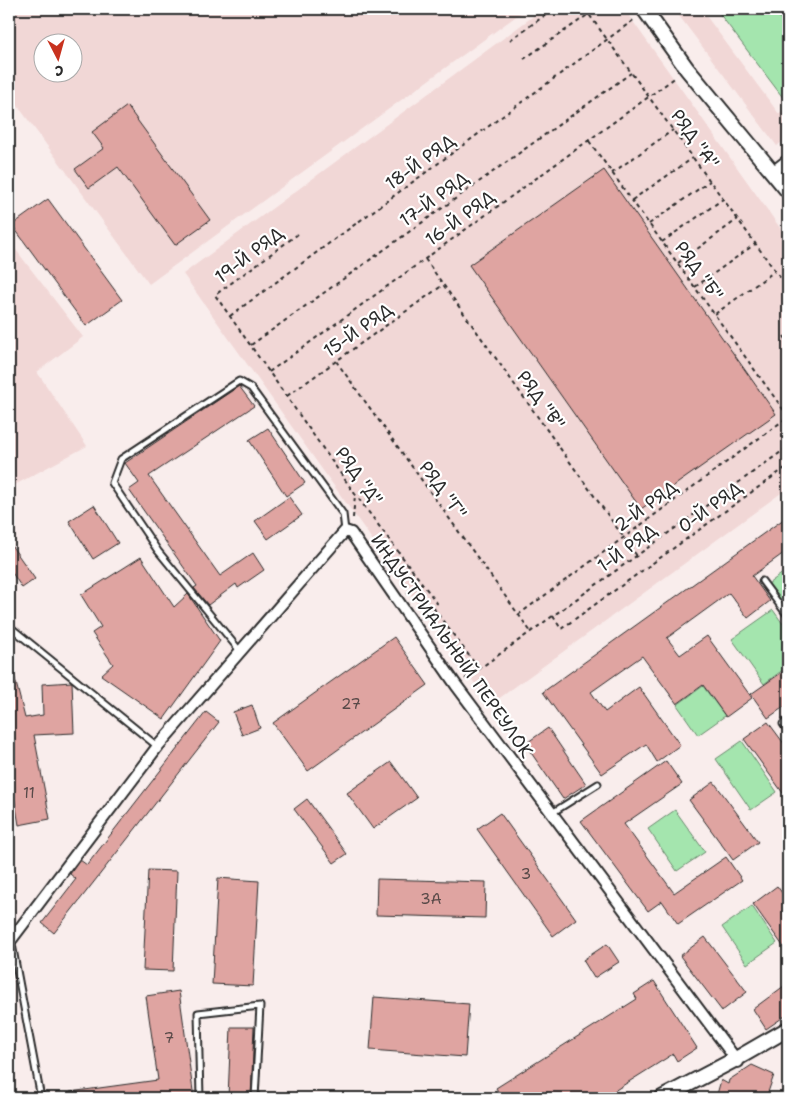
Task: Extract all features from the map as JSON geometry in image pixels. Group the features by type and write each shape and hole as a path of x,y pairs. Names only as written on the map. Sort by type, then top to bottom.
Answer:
{"main road":[{"path":"644,9 687,69 788,191"},
{"path":"662,1098 737,1061 788,1029"},
{"path":"670,1098 788,1032"}],"street":[{"path":"774,172 788,160"},
{"name":"ИНДУСТРИАЛЬНЫЙ ПЕРЕУЛОК","path":"11,940 158,746 348,532 456,685 737,1061"}],"lane":[{"path":"240,652 158,551 112,484 121,459 239,381 251,388 343,514 348,532"},
{"path":"762,581 788,616"},
{"path":"9,626 158,746"},
{"path":"788,720 784,724 788,730"},
{"path":"552,814 598,784"},
{"path":"9,928 40,1098"},
{"path":"200,1098 198,1013 260,1006 256,1098"}],"path":[{"path":"510,40 554,9"},
{"name":"РЯД \"А\"","path":"585,9 784,283"},
{"path":"524,59 589,14"},
{"name":"18-Й РЯД","path":"230,316 624,27"},
{"name":"17-Й РЯД","path":"251,346 631,73"},
{"name":"16-Й РЯД","path":"269,372 665,85"},
{"path":"612,173 673,130"},
{"name":"РЯД \"Б\"","path":"589,141 788,416"},
{"path":"632,200 693,158"},
{"path":"649,224 710,181"},
{"path":"662,242 723,198"},
{"path":"678,263 738,219"},
{"name":"19-Й РЯД","path":"215,296 298,234"},
{"path":"695,287 755,244"},
{"name":"РЯД \"В\"","path":"425,259 637,556"},
{"path":"715,314 775,271"},
{"name":"15-Й РЯД","path":"287,396 444,285"},
{"name":"РЯД \"Д\"","path":"215,296 355,494 437,603 434,609 480,669"},
{"path":"784,336 788,342"},
{"name":"РЯД \"Г\"","path":"336,362 531,632"},
{"name":"2-Й РЯД","path":"518,615 788,416"},
{"name":"1-Й РЯД","path":"456,685 788,448"},
{"name":"0-Й РЯД","path":"553,616 561,629 788,466"},
{"path":"348,532 355,494"},
{"path":"397,601 422,583"}],"shaded area":[{"path":"9,9 526,9 149,284 9,94"},
{"path":"543,9 624,9 788,239 788,488 490,705 183,274"},
{"path":"674,9 701,9 779,114 788,108 788,137 777,146"},
{"path":"13,246 83,337 37,372 87,446 9,488 9,250"}],"green space":[{"path":"716,9 773,9 788,29 788,96 784,99"},
{"path":"788,569 788,596 781,601 768,584"},
{"path":"773,610 788,631 788,666 764,684 732,639"},
{"path":"703,686 725,716 698,735 677,705"},
{"path":"742,741 777,792 751,810 716,759"},
{"path":"675,810 705,852 677,871 648,829"},
{"path":"752,906 777,943 747,964 722,927"}],"building":[{"path":"127,106 210,220 175,245 118,167 89,188 75,169 104,148 92,132"},
{"path":"604,170 776,414 641,509 469,265"},
{"path":"48,199 122,300 86,326 12,225"},
{"path":"239,386 254,406 149,476 220,576 253,553 264,570 238,588 236,584 208,605 194,588 197,586 129,490 139,483 125,463"},
{"path":"268,428 305,483 286,496 249,440"},
{"path":"289,497 302,515 268,539 255,521"},
{"path":"94,505 118,543 93,559 69,521"},
{"path":"788,516 788,550 752,576 770,601 748,618 729,593 667,638 680,655 707,636 752,698 726,717 703,685 677,704 642,656 591,692 605,712 639,687 680,745 657,762 646,744 602,774 543,692"},
{"path":"9,542 35,579 22,588 9,568"},
{"path":"141,557 174,607 188,594 220,641 164,719 101,675 113,664 92,633 101,627 81,595"},
{"path":"394,637 428,685 308,771 273,723"},
{"path":"12,667 25,718 43,715 42,684 72,682 74,733 34,735 50,819 19,825 9,767 9,668"},
{"path":"788,668 788,704 768,718 751,694"},
{"path":"252,705 260,728 242,735 233,712"},
{"path":"206,712 219,722 54,933 42,923 76,879 70,874 80,860 87,865"},
{"path":"768,722 788,749 788,800 744,739"},
{"path":"548,728 586,784 563,799 525,744"},
{"path":"666,761 682,784 624,824 674,893 726,857 742,880 678,924 662,901 648,911 581,821"},
{"path":"391,762 417,798 373,829 347,793"},
{"path":"714,782 758,842 733,860 689,800"},
{"path":"307,799 347,854 334,863 294,809"},
{"path":"500,813 576,919 553,936 477,829"},
{"path":"148,870 177,871 173,971 143,970"},
{"path":"218,878 259,881 253,986 212,984"},
{"path":"377,879 486,882 485,918 376,915"},
{"path":"777,886 788,901 788,953 753,904"},
{"path":"705,937 747,992 722,1011 680,956"},
{"path":"607,944 619,962 594,978 583,960"},
{"path":"654,981 697,1048 677,1061 673,1054 603,1098 502,1098 496,1088 637,999 634,994"},
{"path":"788,983 788,1014 766,1029 753,1009"},
{"path":"179,991 194,1098 70,1098 70,1092 158,1080 146,996"},
{"path":"374,997 469,1004 465,1057 370,1050"},
{"path":"231,1027 254,1027 251,1098 228,1098"},
{"path":"752,1065 774,1075 766,1098 716,1098 721,1080 728,1084 729,1080"}]}
